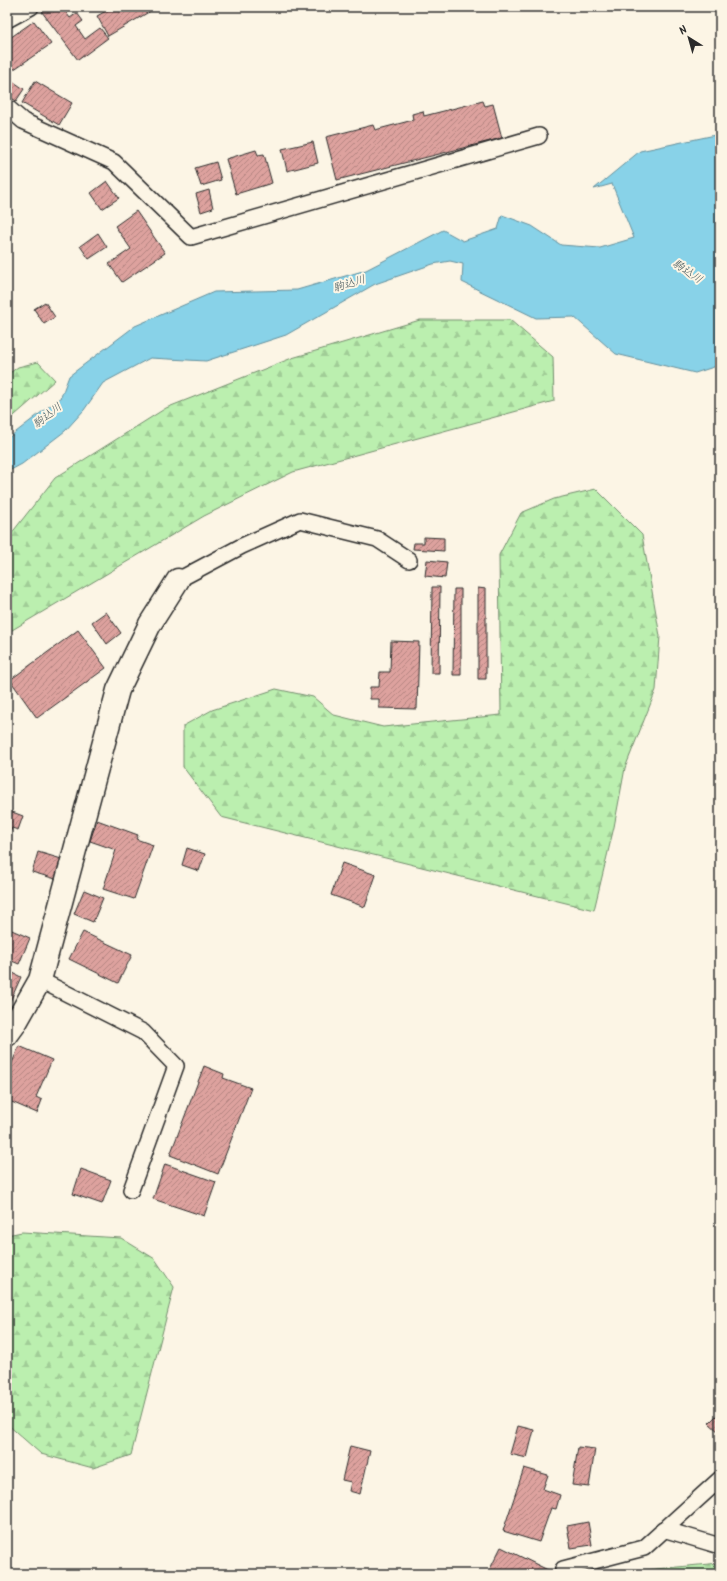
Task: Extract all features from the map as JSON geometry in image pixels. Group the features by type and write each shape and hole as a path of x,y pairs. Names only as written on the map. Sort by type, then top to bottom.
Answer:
{"street":[{"path":"10,1026 40,980 118,690 150,624 178,580"}],"lane":[{"path":"7,20 32,7"},
{"path":"7,107 23,121 114,162 191,237 539,136"},
{"path":"178,580 242,546 300,520 377,539 409,560"},
{"path":"40,980 143,1032 176,1066 131,1190"},
{"path":"563,1569 644,1548 663,1528 720,1479"},
{"path":"663,1528 720,1546"}],"green space":[{"path":"420,320 510,320 553,357 554,401 293,472 204,516 7,633 7,539 55,478 166,408 292,358"},
{"path":"38,362 55,380 7,422 7,375 18,367"},
{"path":"596,489 642,535 660,636 656,690 625,768 614,827 594,910 221,817 183,767 183,726 212,710 276,689 313,697 334,715 383,727 501,715 499,555 521,513 554,499"},
{"path":"22,1232 121,1238 155,1259 174,1287 131,1455 93,1468 41,1454 7,1424 10,1382 7,1374 7,1235"},
{"path":"720,1563 720,1574 638,1574 645,1570"}],"water":[{"name":"駒込川","path":"720,134 720,365 695,373 616,354 574,317 536,318 462,282 463,264 450,261 433,264 375,284 286,335 206,361 150,358 103,383 84,410 65,431 22,464 7,472 7,439 61,397 69,376 135,326 214,292 297,290 366,270 443,230 463,241 498,229 502,215 532,226 561,245 600,248 634,238 612,184 594,189 640,151"}],"building":[{"path":"49,7 62,7 70,18 77,13 83,21 76,26 85,39 100,28 108,38 78,60 42,12"},
{"path":"113,7 152,7 154,9 108,36 97,16"},
{"path":"34,21 51,44 7,74 7,40"},
{"path":"11,80 24,89 16,101 7,95 7,86"},
{"path":"35,81 72,103 59,125 22,103"},
{"path":"483,101 485,106 493,104 502,138 337,180 326,137 373,125 375,130 413,120 412,114 423,111 424,116"},
{"path":"313,142 318,163 287,171 282,149"},
{"path":"256,150 258,155 264,154 272,183 236,194 226,159"},
{"path":"216,162 221,180 201,186 195,168"},
{"path":"107,181 119,198 102,209 91,193"},
{"path":"209,190 213,208 201,212 196,194"},
{"path":"136,211 165,253 122,282 109,264 131,249 115,226"},
{"path":"98,233 107,247 89,259 80,246"},
{"path":"45,302 55,317 44,324 34,309"},
{"path":"424,537 444,538 444,551 413,549 414,543 424,543"},
{"path":"427,560 447,562 445,578 425,576"},
{"path":"432,587 440,587 439,673 431,673"},
{"path":"478,588 486,589 486,679 478,679"},
{"path":"454,589 461,589 461,675 453,675"},
{"path":"106,612 121,633 107,644 92,622"},
{"path":"78,630 106,668 37,718 10,680"},
{"path":"391,641 419,642 417,709 379,708 379,699 370,699 370,687 379,687 380,672 390,672"},
{"path":"7,810 23,816 18,830 12,828 9,835 7,835"},
{"path":"97,820 138,835 136,839 153,845 134,899 103,889 116,850 90,841"},
{"path":"187,848 205,854 199,871 182,865"},
{"path":"38,852 65,860 59,880 32,872"},
{"path":"342,863 376,875 365,907 331,895"},
{"path":"84,890 103,898 93,922 74,914"},
{"path":"7,928 30,938 19,964 7,959"},
{"path":"83,932 132,955 118,983 69,959"},
{"path":"7,970 21,977 8,1006 7,1005"},
{"path":"19,1046 52,1060 36,1097 42,1100 37,1113 7,1100 7,1075"},
{"path":"204,1066 224,1074 223,1078 251,1088 218,1174 170,1155"},
{"path":"165,1164 216,1182 204,1216 153,1199"},
{"path":"81,1169 111,1180 102,1204 73,1194"},
{"path":"720,1412 720,1433 709,1423"},
{"path":"518,1426 534,1430 527,1458 510,1454"},
{"path":"350,1446 370,1451 360,1494 349,1491 351,1482 342,1480"},
{"path":"578,1447 595,1449 589,1487 572,1485"},
{"path":"524,1468 548,1475 543,1489 560,1495 556,1509 551,1508 539,1542 503,1531"},
{"path":"588,1522 592,1545 571,1548 567,1526"},
{"path":"501,1547 552,1572 551,1574 501,1574 490,1569"}]}
